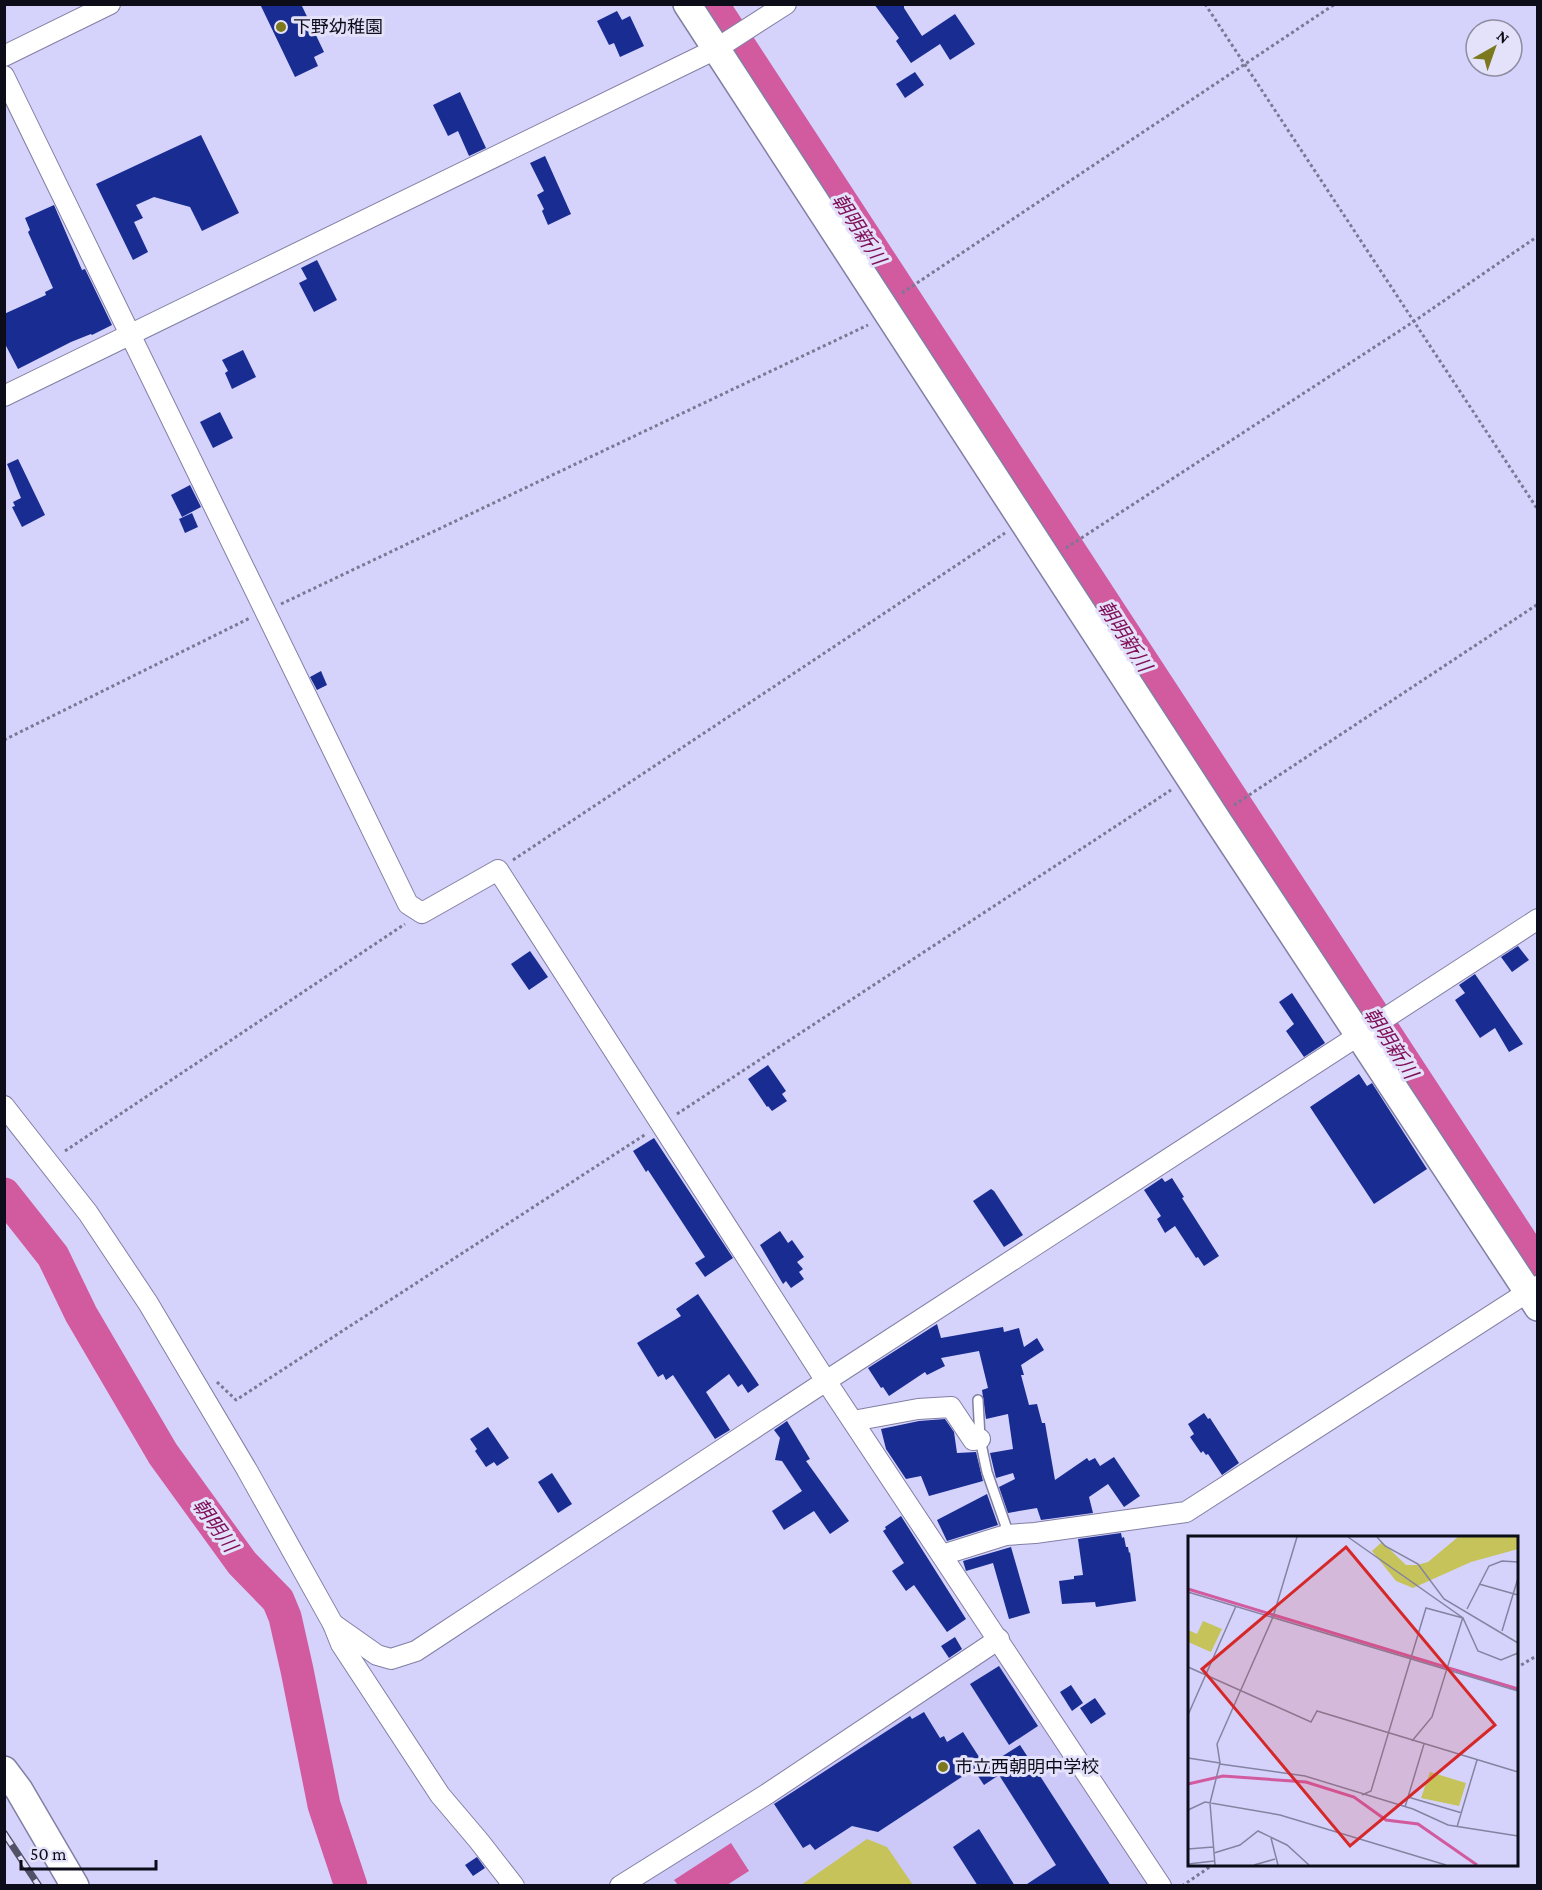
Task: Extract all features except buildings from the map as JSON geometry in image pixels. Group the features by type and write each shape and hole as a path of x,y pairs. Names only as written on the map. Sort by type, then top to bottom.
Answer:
{"street":[{"path":"4,56 110,4"},
{"path":"687,4 729,41 890,314 1205,802 1372,1028 1534,1294 1186,1512 1009,1535 942,1555"},
{"path":"4,396 729,41 786,4"},
{"path":"4,76 408,904 422,913 498,870 826,1381 1161,1886"},
{"path":"333,1624 376,1655 391,1659 416,1651 826,1381 1538,919"},
{"path":"4,1106 88,1213 132,1276 247,1470 333,1624 341,1644 440,1796 514,1886"},
{"path":"853,1421 918,1409 951,1407 973,1440 980,1438"},
{"path":"620,1886 767,1794 999,1639"},
{"path":"4,1770 19,1790 75,1886"}],"lane":[{"path":"978,1400 980,1438 987,1472 1009,1535"}],"path":[{"path":"1205,4 1538,510"},
{"path":"909,289 1335,4"},
{"path":"1072,544 1413,322 1538,236"},
{"path":"4,740 266,611 890,314"},
{"path":"498,870 1024,520"},
{"path":"1230,808 1538,604"},
{"path":"65,1151 422,913"},
{"path":"1518,1667 1538,1655"},
{"path":"1182,1886 1211,1866"}],"shaded area":[{"name":"市立西朝明中学校","path":"996,1649 1150,1886 632,1886"},
{"path":"867,1839 887,1847 913,1885 801,1885"},
{"path":"731,1843 749,1871 727,1885 678,1885 674,1880"}],"waterway":[{"name":"朝明新川","path":"712,4 1538,1267"},
{"name":"朝明川","path":"4,1194 53,1256 81,1314 163,1454 242,1563 278,1600 285,1617 297,1670 324,1805 351,1886"}],"railway":[{"path":"4,1833 39,1886"}],"place":[{"name":"下野幼稚園","path":"281,27"},
{"name":"市立西朝明中学校","path":"943,1767"}]}
